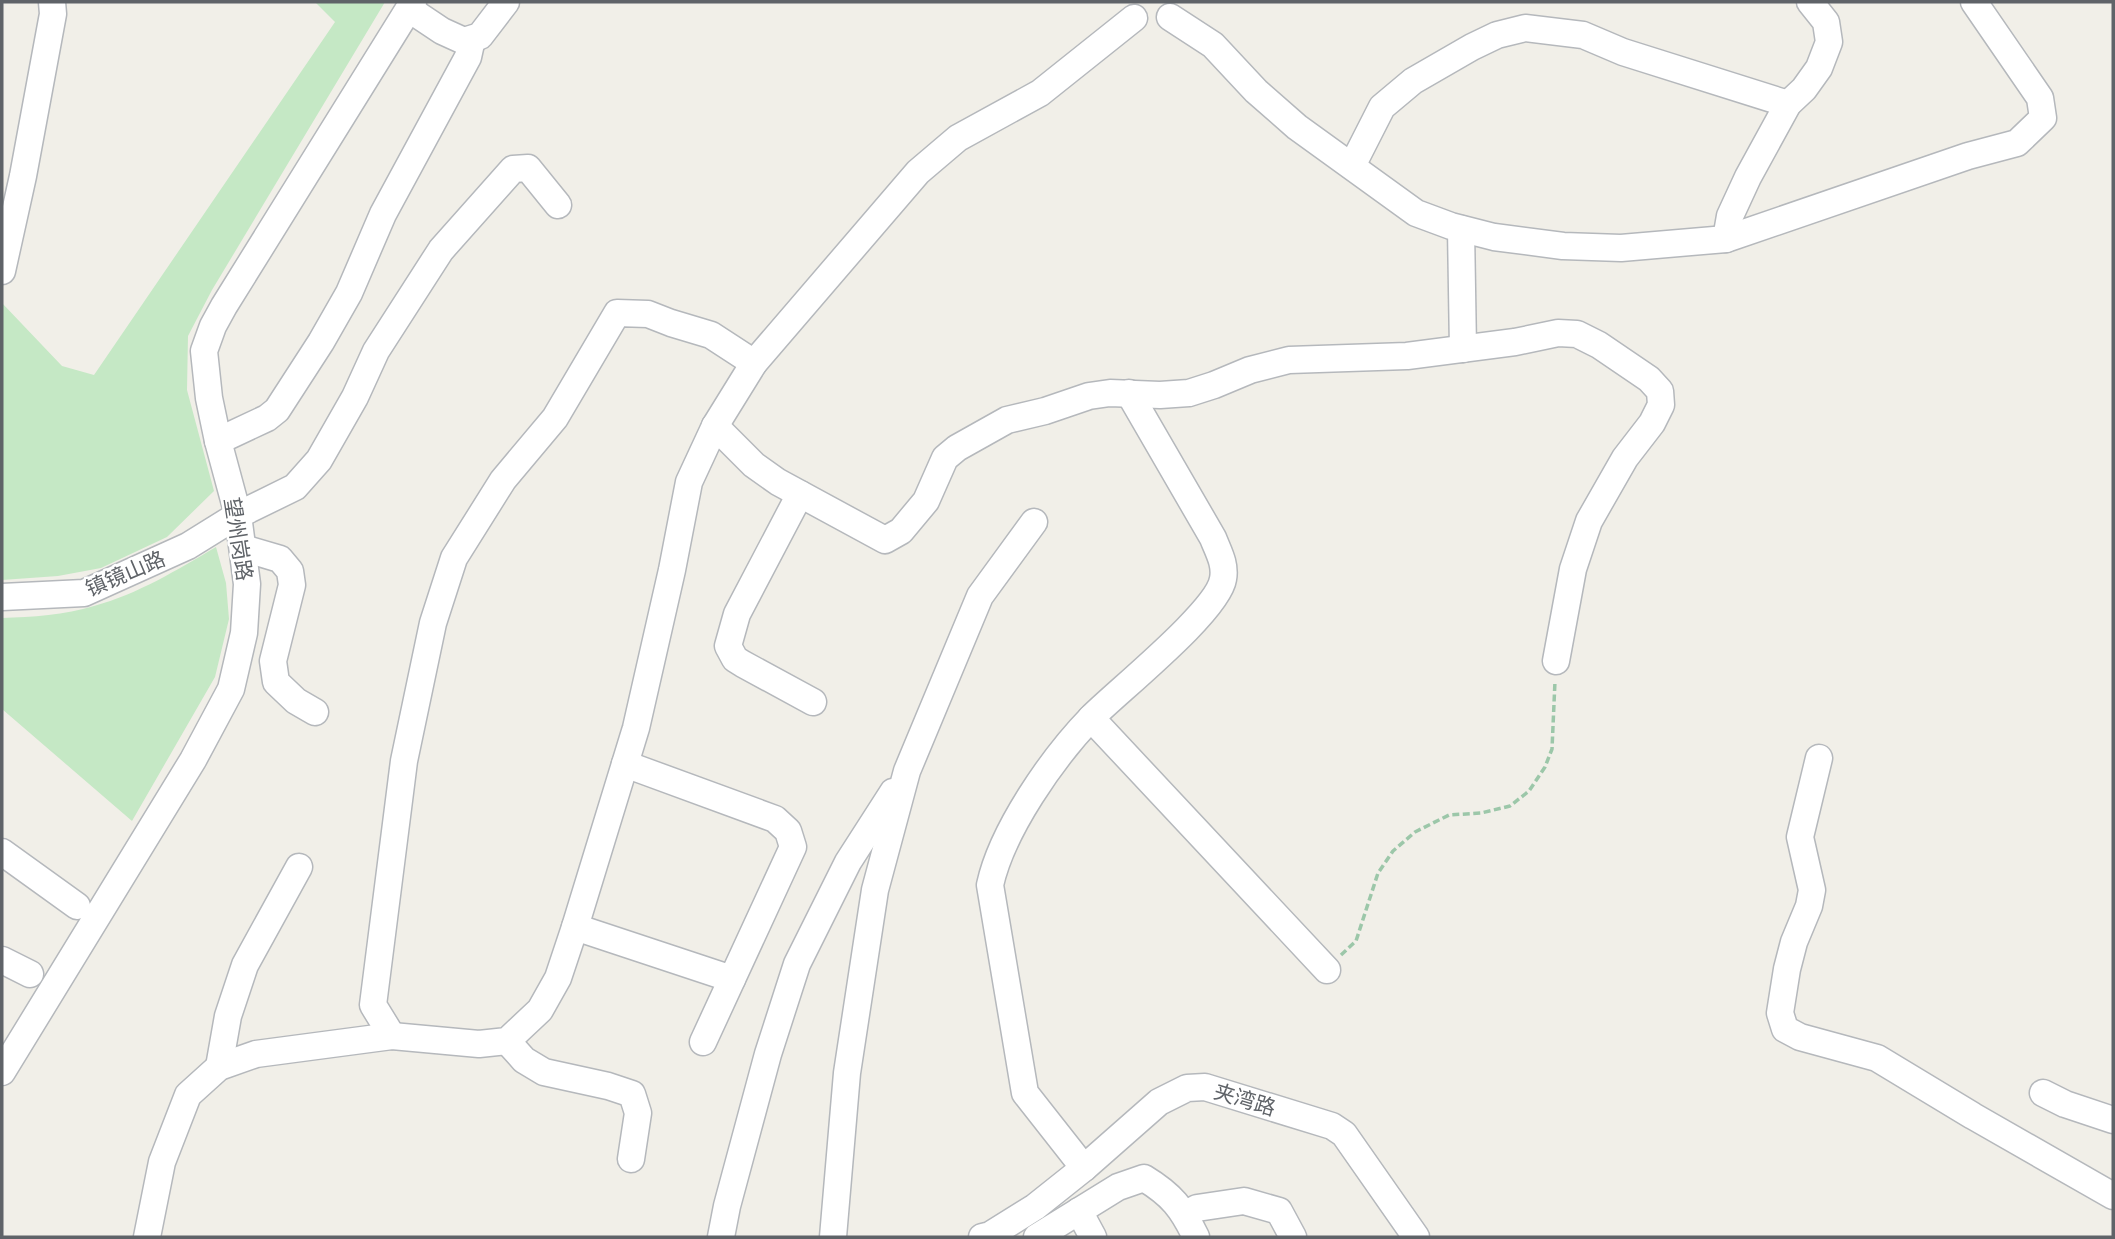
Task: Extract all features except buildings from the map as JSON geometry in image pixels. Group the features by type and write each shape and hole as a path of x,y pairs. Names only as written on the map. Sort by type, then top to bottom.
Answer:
{"street":[{"path":"2,271 28,149 52,2"},
{"path":"411,5 451,36 464,41 480,36 506,2"},
{"path":"1726,239 1730,216 1748,177 1788,104 1804,89 1819,68 1829,42 1826,22 1810,2"},
{"path":"147,1237 162,1161 188,1095 219,1067 257,1054 392,1036 479,1044 507,1041 540,1010 558,978 636,728 689,482 715,426 754,363 918,172 958,138 1040,93 1131,10 1140,23 1156,25 1173,9 1280,113 1416,213 1494,237 1563,246 1621,248 1726,239 1968,156 2017,143 2043,118 2040,97 1974,2"},
{"name":"望州岗路","path":"2,1072 194,760 231,689 244,632 247,584 238,515 209,398 204,351 213,326 411,5"},
{"path":"1352,166 1382,107 1413,81 1497,35 1525,28 1583,35 1623,52 1788,104"},
{"path":"218,441 267,418 277,410 314,353 349,293 383,214 468,57 471,40"},
{"name":"镇镜山路","path":"2,597 84,593 188,546 238,515 295,487 319,460 355,397 376,351 441,250 513,169 528,168 558,205"},
{"path":"1461,229 1463,349"},
{"path":"392,1036 373,1006 404,761 433,622 454,558 503,480 555,418 617,313 648,314 710,335 754,363"},
{"path":"715,426 754,465 800,494 884,540 901,531 926,501 945,458 965,443 1007,420 1089,396 1110,393 1189,393 1250,370 1289,360 1407,356 1514,342 1558,333 1577,334 1599,345 1649,379 1660,391 1661,405 1652,424 1625,458 1589,521 1573,569 1556,661"},
{"path":"1084,1168 1025,1093 990,885 993,869 1018,817 1056,759 1091,718 1206,610 1223,580 1223,561 1213,538 1129,393"},
{"path":"800,494 737,614 728,646 735,659 813,702"},
{"path":"833,1237 847,1073 873,903 906,771 980,596 1034,522"},
{"path":"243,548 280,559 290,571 292,585 274,661 276,682 296,701 315,712"},
{"path":"1091,718 1327,970"},
{"path":"1819,758 1800,837 1812,890 1787,969 1780,1013 1785,1029 1800,1037 1877,1058 2113,1196"},
{"path":"625,764 775,819 788,831 793,847 703,1042"},
{"path":"721,1237 768,1054 797,964 848,862 906,771"},
{"path":"2,852 77,906"},
{"path":"219,1067 228,1016 245,965 299,867"},
{"path":"575,927 732,979"},
{"path":"2,960 30,974"},
{"path":"507,1041 524,1060 544,1072 632,1094 638,1113 631,1159"},
{"name":"夹湾路","path":"982,1237 990,1235 1035,1207 1159,1102 1187,1088 1205,1087 1332,1126 1344,1134 1416,1237"},
{"path":"2043,1093 2065,1104 2113,1120"},
{"path":"1037,1237 1118,1187 1144,1178 1164,1189 1190,1226"},
{"path":"1190,1226 1198,1208 1244,1201 1279,1211 1293,1237"},
{"path":"1079,1211 1093,1237"}],"path":[{"path":"1327,970 1356,941 1378,873 1393,850 1415,832 1449,815 1481,813 1510,806 1529,791 1545,767 1552,749 1556,661"}],"green space":[{"path":"315,2 385,2 212,290 188,336 187,390 214,491 167,537 101,568 58,576 2,580 2,303 62,366 94,375 335,22"},
{"path":"216,547 226,583 229,619 215,677 132,821 2,709 2,618 60,613 110,601 157,581"}]}
